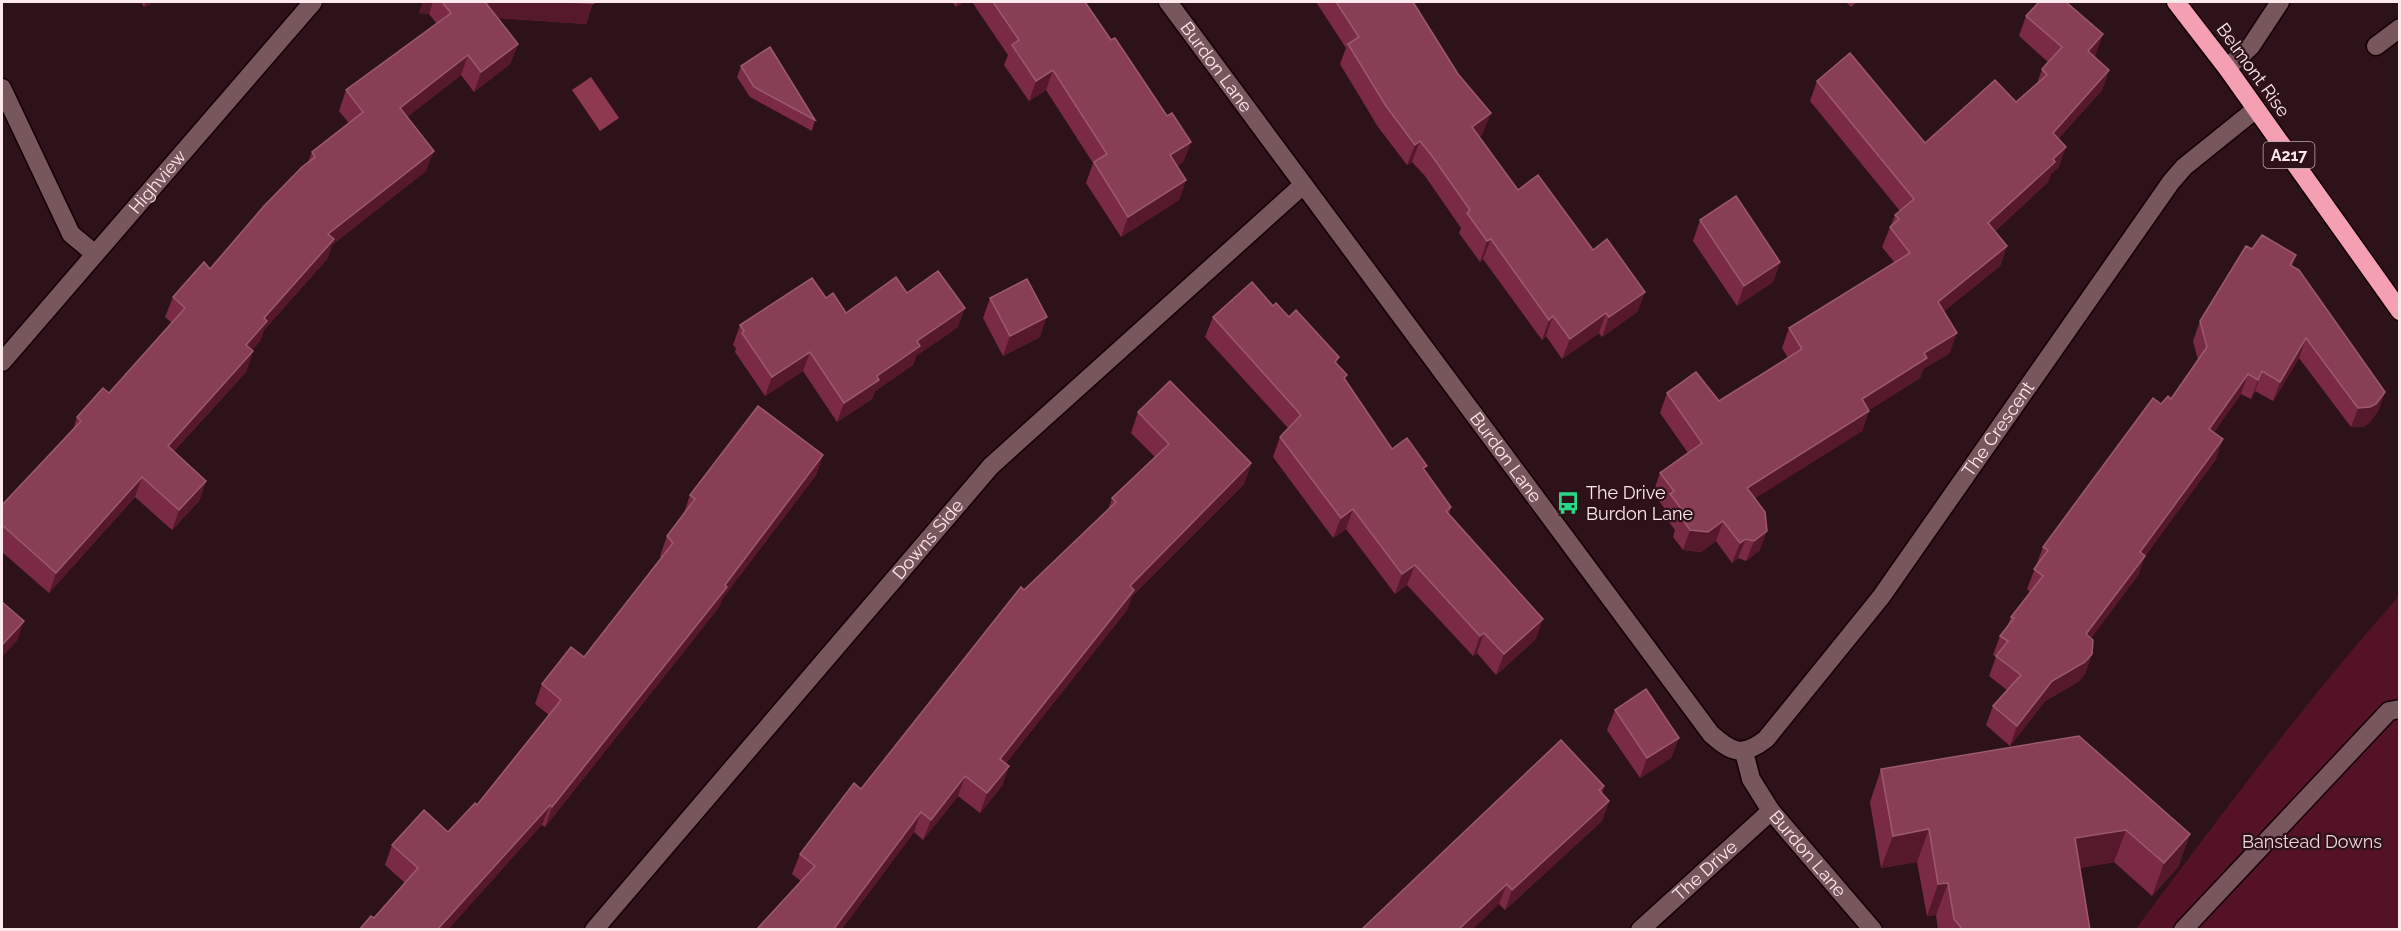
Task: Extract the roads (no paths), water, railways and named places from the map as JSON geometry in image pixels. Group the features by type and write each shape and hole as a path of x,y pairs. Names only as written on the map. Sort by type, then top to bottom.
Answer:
{"highway":[{"name":"Belmont Rise","path":"2176,2 2227,68 2400,311"}],"street":[{"name":"Highview","path":"2,362 313,2"},
{"name":"Burdon Lane","path":"1168,2 1710,734 1726,748 1744,752 1751,779 1771,811 1873,930"},
{"path":"2227,68 2251,46 2280,2"},
{"path":"2376,46 2400,28"},
{"path":"2,88 71,234 95,254"},
{"name":"The Crescent","path":"1744,752 1755,748 1766,739 1881,597 2171,182 2184,167 2256,109"},
{"name":"Downs Side","path":"594,930 991,466 1303,185"},
{"path":"2183,930 2389,711 2400,709"},
{"name":"The Drive","path":"1640,930 1771,811"}],"place":[{"name":"The Drive Burdon Lane","path":"1568,503"}],"park label":[{"name":"Banstead Downs","path":"2312,842"}]}
